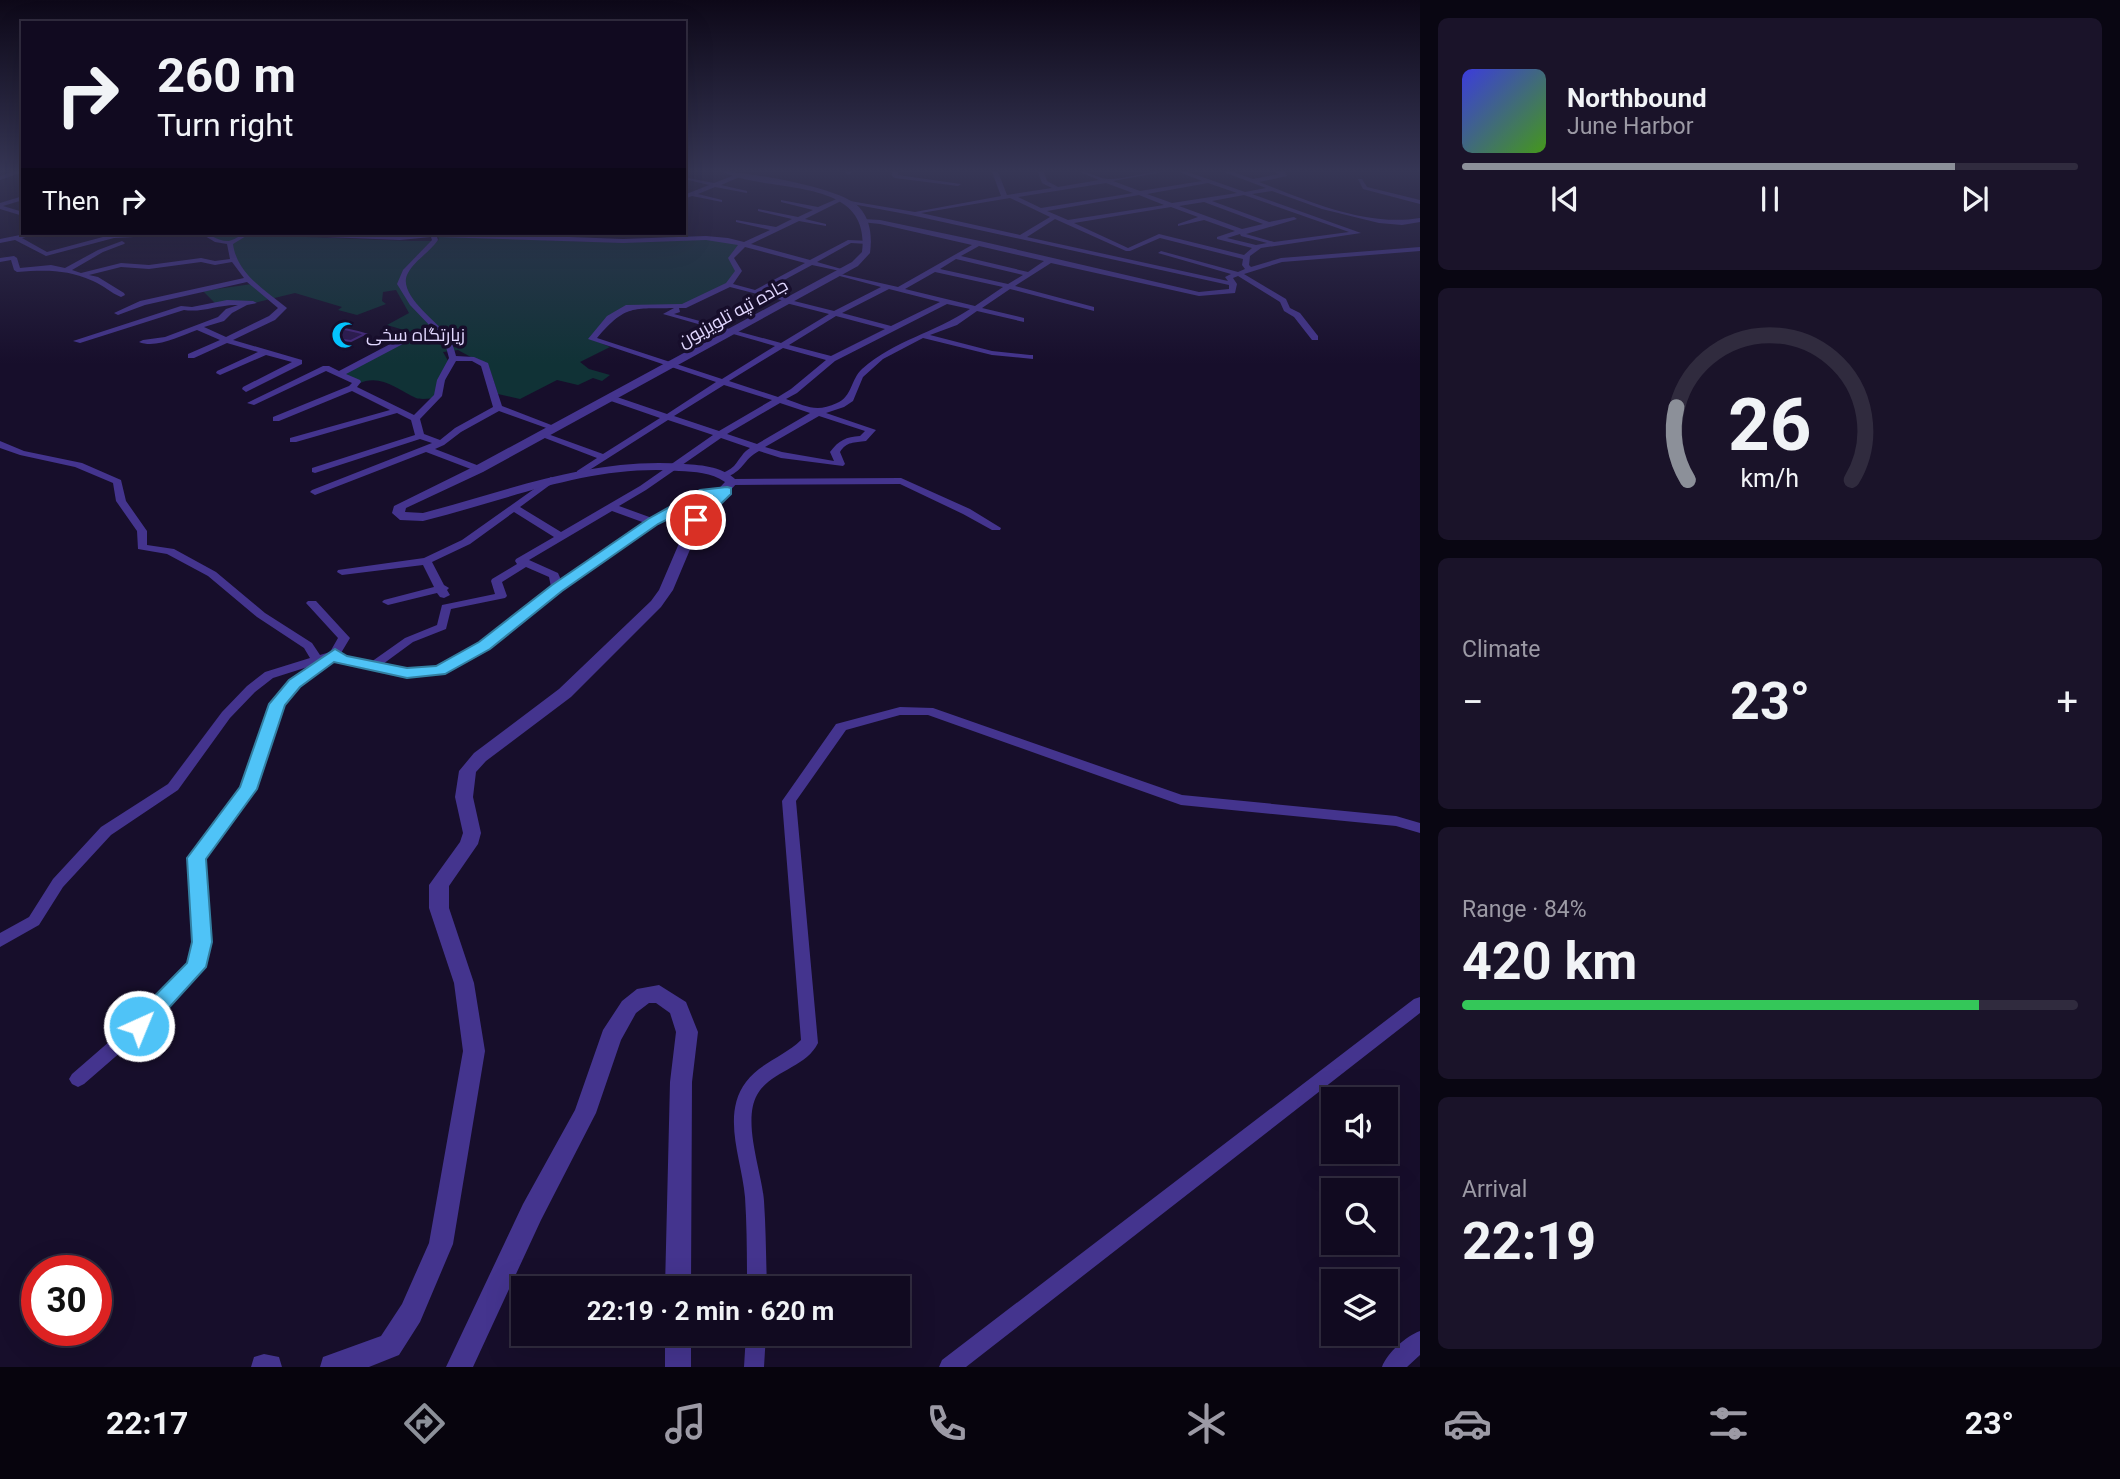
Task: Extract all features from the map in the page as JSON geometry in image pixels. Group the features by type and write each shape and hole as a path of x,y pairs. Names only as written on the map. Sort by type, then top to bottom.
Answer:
{"street":[{"path":"0,241 22,236"},
{"path":"15,237 46,254 118,236"},
{"path":"207,236 217,242 230,243 243,236"},
{"path":"345,236 400,238 417,236"},
{"path":"431,236 435,240 430,250 406,270 401,280 411,303 439,330 453,358"},
{"path":"520,236 576,240 728,240 741,246 1021,320"},
{"path":"576,240 587,236"},
{"path":"733,236 750,240"},
{"path":"760,236 741,246 731,258 738,271 729,285 667,314 832,359"},
{"path":"756,292 850,241 868,242 867,236"},
{"path":"935,236 1199,294 1232,291 1233,284"},
{"path":"899,289 992,236"},
{"path":"1016,236 1233,284"},
{"path":"1098,236 1128,250 1159,236 1247,258"},
{"path":"1228,236 1219,238 1255,247 1273,242 1332,236"},
{"path":"1247,236 1273,242"},
{"path":"66,270 97,255 109,245 151,237 166,244"},
{"name":"جاده تپه تلویزیون","path":"551,480 423,517 405,517 398,513 400,506 452,484 840,272 862,259 868,242"},
{"path":"191,356 280,312 283,308 267,299 234,260 230,243"},
{"path":"1250,270 1245,265 1255,247"},
{"path":"1233,284 1227,279 1281,260 1420,249"},
{"path":"1161,253 1239,274 1283,301 1287,309 1297,315 1315,338"},
{"path":"955,257 1029,274"},
{"path":"0,260 14,258 18,270 51,267 66,270 95,279 121,295"},
{"path":"81,275 121,265 149,267 201,260 215,263 234,260"},
{"path":"333,1367 390,1346 411,1313 441,1244 474,1051 464,983 439,908 439,885 469,844 472,833 464,797 468,771 480,757 565,693 656,604 666,590 696,520 748,453 819,412 850,399 859,376 880,357 954,323 1050,260"},
{"path":"933,269 1091,309"},
{"path":"118,313 158,299 250,279"},
{"path":"729,285 891,329 992,352 1030,357"},
{"path":"580,473 834,314 889,286"},
{"path":"143,342 167,339 221,319 236,307 267,299"},
{"path":"557,588 554,575 520,561 779,400 832,359 947,301"},
{"path":"77,341 184,308 227,302 253,303"},
{"path":"611,398 722,433 781,455 801,457 810,462 840,464 835,452 841,443 846,439 863,439 871,430 592,339 610,318 629,306 683,306"},
{"path":"197,327 226,340 299,362 246,389"},
{"path":"341,373 416,334 439,330"},
{"path":"220,373 265,352"},
{"path":"453,358 474,359 485,365 498,408"},
{"path":"415,419 438,396 441,380 453,358"},
{"path":"251,403 326,368 357,383 352,388 275,419"},
{"path":"352,388 415,419"},
{"path":"315,492 441,443 458,430 498,408 555,428"},
{"path":"293,440 396,411"},
{"path":"415,419 420,436"},
{"path":"542,435 602,457"},
{"path":"315,470 420,436 441,443"},
{"path":"0,444 27,455 65,461 118,482 121,501 142,531 142,547 170,551 212,574 261,615 308,646 316,658"},
{"path":"427,449 479,469"},
{"path":"342,572 426,561 466,542 551,480 580,473 675,466 727,483 912,483 930,496 996,528"},
{"path":"335,654 342,660 407,673 440,670 484,645 557,588 653,522 727,483"},
{"path":"611,506 653,522"},
{"path":"514,508 562,537"},
{"path":"373,666 409,640 442,627 446,607 443,588 426,561"},
{"path":"446,607 501,596 496,581 526,563"},
{"path":"388,602 443,588"},
{"path":"78,1079 139,1026 196,967 202,942 197,858 200,851 248,789 277,704 294,684 335,654 344,638 312,603"},
{"path":"0,941 34,921 58,883 106,831 173,787 226,715 251,689 270,675 335,654"},
{"path":"757,1276 753,1187 744,1116 748,1093 765,1076 799,1056 810,1043 789,801 841,727 900,711 929,711 1181,800 1396,821 1420,828"},
{"path":"459,1367 532,1212 585,1113 611,1037 629,1007 643,995 659,994 679,1008 687,1032 681,1082 678,1276"},
{"path":"949,1367 1420,1004"},
{"path":"1392,1367 1420,1341"},
{"path":"678,1346 678,1367"},
{"path":"754,1367 755,1346"}],"green space":[{"path":"206,236 410,241 438,241 439,238 435,236 552,241 698,237 741,246 731,258 739,271 731,281 683,306 629,307 592,339 610,347 580,362 589,369 610,375 602,381 593,378 578,385 557,380 520,399 498,394 489,367 458,350 443,352 451,366 438,398 421,399 381,381 358,384 341,373 414,333 387,325 409,313 396,290 383,292 382,301 386,304 357,315 338,310 342,307 295,293 250,304 215,303 203,291 252,284 228,249 233,243 215,241"}],"building":[{"name":"زیارتگاه سخی","path":"340,328 365,334 351,341 334,339 333,332"}],"place":[{"name":"زیارتگاه سخی","path":"345,335"}],"route":[{"path":"139,1026 196,967 202,942 197,858 248,789 277,704 294,684 335,654 342,660 407,673 440,670 484,645 557,588 653,522 705,493 727,491 704,509 696,520"}]}
